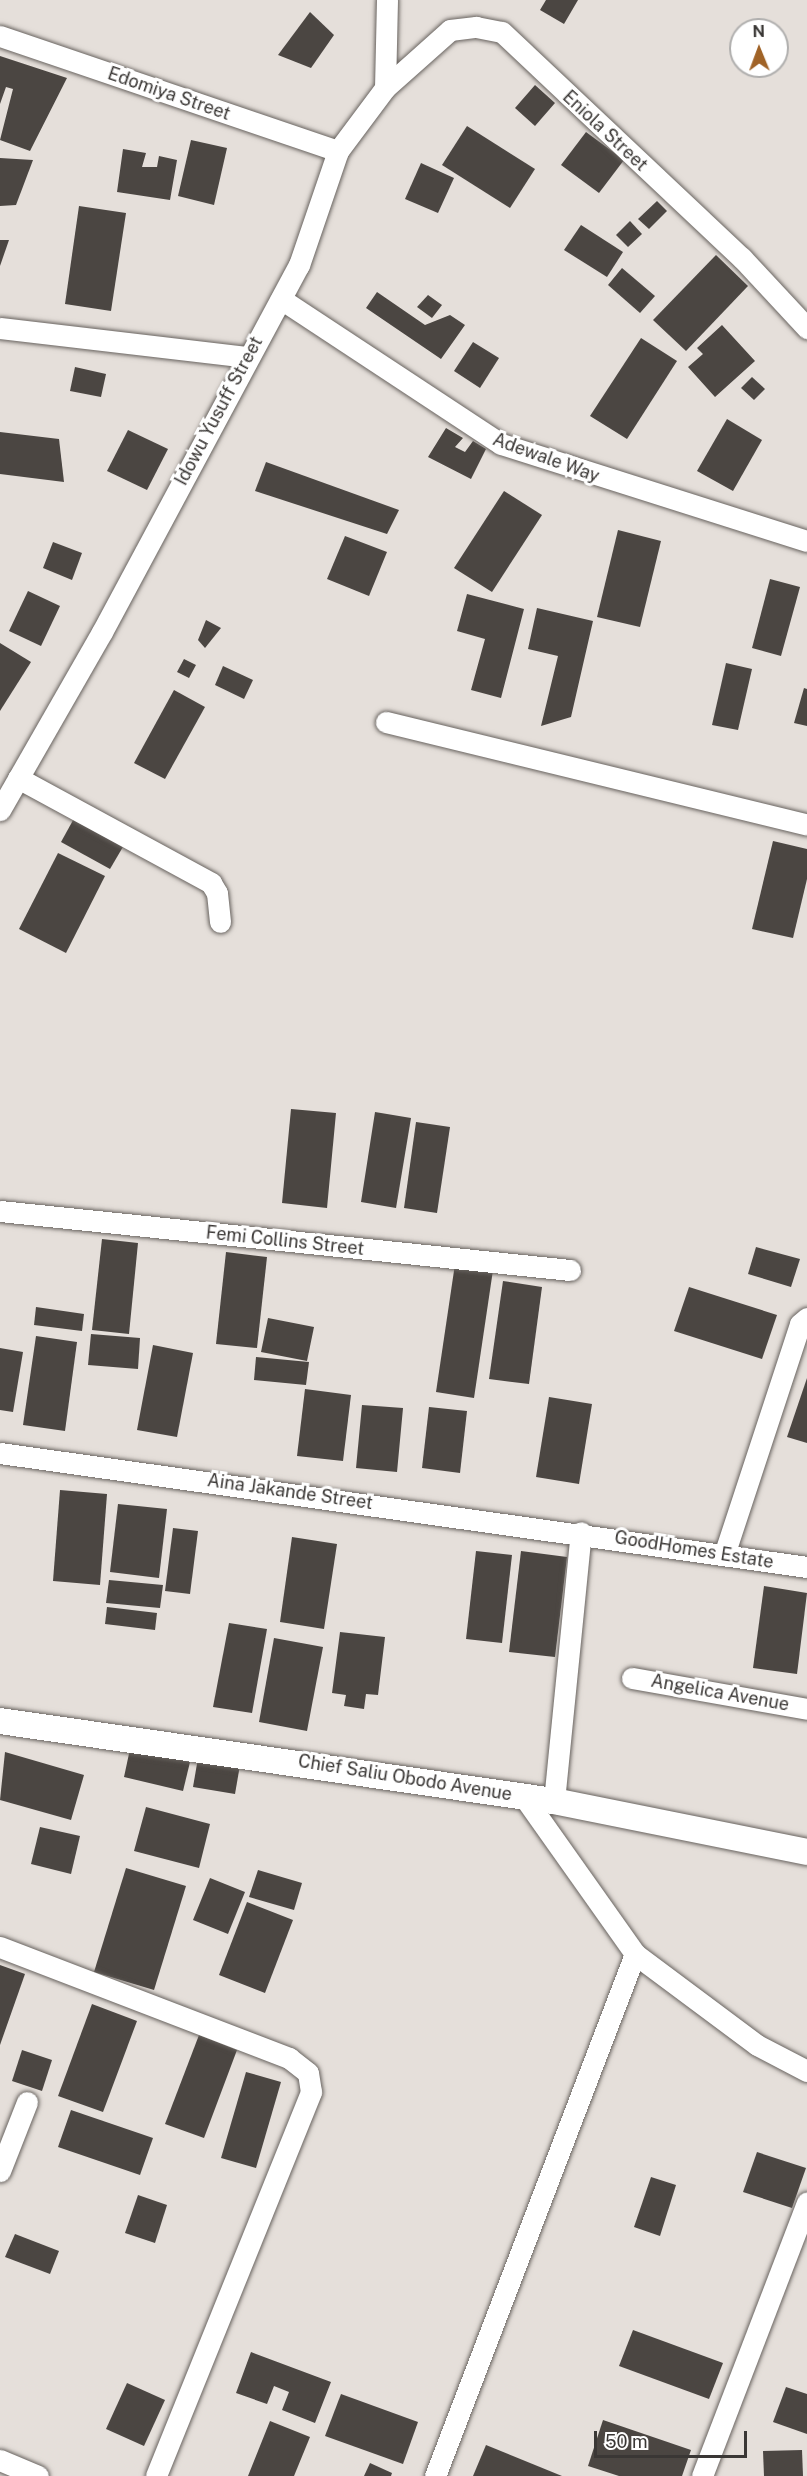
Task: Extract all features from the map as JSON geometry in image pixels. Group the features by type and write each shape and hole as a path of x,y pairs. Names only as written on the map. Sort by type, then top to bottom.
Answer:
{"street":[{"path":"385,88 387,0"},
{"name":"Eniola Street","path":"385,88 450,30 502,32 742,258 807,328"},
{"name":"Edomiya Street","path":"0,36 338,151"},
{"name":"Idowu Yusuff Street","path":"0,810 102,632 246,357 299,266 338,151 385,88"},
{"name":"Adewale Way","path":"281,299 501,444 807,541"},
{"path":"0,328 246,357"},
{"path":"386,722 807,825"},
{"path":"18,778 211,883 218,893 220,922"},
{"name":"Femi Collins Street","path":"0,1211 570,1270"},
{"path":"724,1555 803,1321 807,1303"},
{"name":"Aina Jakande Street","path":"0,1453 581,1532"},
{"path":"554,1801 581,1532"},
{"name":"GoodHomes Estate","path":"581,1532 807,1568"},
{"name":"Angelica Avenue","path":"632,1678 807,1709"},
{"name":"Chief Saliu Obodo Avenue","path":"0,1721 554,1801 807,1852"},
{"path":"524,1797 635,1954 758,2045 807,2071"},
{"path":"0,1947 289,2058 308,2073 311,2092 156,2476"},
{"path":"435,2476 635,1954"},
{"path":"0,2171 27,2102"},
{"path":"702,2476 807,2202"},
{"path":"0,2460 38,2476"}],"building":[{"path":"546,0 578,0 564,24 540,10"},
{"path":"310,12 334,35 311,68 278,55"},
{"path":"0,56 67,78 30,151 0,140 13,89 6,87 0,104"},
{"path":"535,85 555,103 535,126 515,108"},
{"path":"467,126 535,169 510,208 442,165"},
{"path":"586,132 624,160 599,193 561,165"},
{"path":"191,140 227,148 214,205 178,196"},
{"path":"123,149 146,153 142,167 157,167 159,156 177,160 170,200 117,192"},
{"path":"0,158 33,160 16,205 0,206"},
{"path":"421,163 454,178 438,213 405,199"},
{"path":"657,201 667,211 649,229 638,219"},
{"path":"79,206 126,213 111,311 65,304"},
{"path":"630,221 642,234 628,247 616,235"},
{"path":"581,225 623,252 607,277 564,250"},
{"path":"0,240 9,240 0,266"},
{"path":"716,255 748,286 686,351 653,320"},
{"path":"622,268 655,296 640,313 608,285"},
{"path":"377,292 425,325 450,315 465,325 441,359 366,308"},
{"path":"428,295 442,305 432,318 417,307"},
{"path":"722,325 755,361 715,397 688,367 703,354 697,348"},
{"path":"641,338 677,361 627,439 590,416"},
{"path":"473,342 499,358 480,388 454,371"},
{"path":"75,367 106,374 101,397 70,391"},
{"path":"752,377 765,389 754,400 741,388"},
{"path":"727,419 762,440 733,491 697,471"},
{"path":"446,428 463,438 455,447 465,452 473,441 486,449 471,479 428,457"},
{"path":"128,430 168,449 147,490 107,471"},
{"path":"0,432 59,439 64,482 0,474"},
{"path":"266,462 399,510 387,534 255,491"},
{"path":"504,491 542,515 492,592 454,568"},
{"path":"618,530 661,541 640,627 597,617"},
{"path":"345,536 387,552 369,596 327,579"},
{"path":"53,542 82,553 72,580 43,568"},
{"path":"770,579 800,587 781,656 752,648"},
{"path":"28,591 60,606 41,646 9,631"},
{"path":"467,594 524,609 501,698 471,690 485,639 457,631"},
{"path":"537,608 593,621 571,717 541,726 558,656 528,649"},
{"path":"206,620 221,628 205,648 198,640"},
{"path":"0,643 31,662 0,711"},
{"path":"184,659 196,665 189,678 177,672"},
{"path":"726,663 752,669 738,730 712,725"},
{"path":"223,666 253,680 244,699 215,685"},
{"path":"804,688 807,689 807,726 794,723"},
{"path":"174,690 205,707 165,779 134,763"},
{"path":"77,813 127,840 110,869 61,842"},
{"path":"773,841 807,849 807,879 793,938 752,929"},
{"path":"58,853 105,876 66,953 19,929"},
{"path":"291,1109 336,1113 327,1208 282,1203"},
{"path":"375,1112 411,1118 396,1208 361,1202"},
{"path":"416,1122 450,1127 437,1213 404,1208"},
{"path":"102,1239 138,1243 129,1334 92,1330"},
{"path":"756,1247 800,1259 791,1287 748,1274"},
{"path":"226,1252 267,1257 257,1348 216,1344"},
{"path":"455,1264 493,1270 474,1398 436,1392"},
{"path":"503,1281 542,1287 529,1384 489,1379"},
{"path":"689,1287 777,1315 762,1359 674,1331"},
{"path":"36,1307 84,1314 82,1331 34,1325"},
{"path":"268,1318 314,1327 307,1361 261,1352"},
{"path":"91,1334 140,1338 138,1369 88,1365"},
{"path":"36,1336 77,1342 65,1431 23,1425"},
{"path":"153,1345 193,1353 177,1437 137,1430"},
{"path":"0,1348 23,1352 13,1412 0,1410"},
{"path":"256,1357 309,1362 306,1385 254,1380"},
{"path":"807,1378 807,1443 787,1437"},
{"path":"305,1389 351,1395 343,1461 297,1456"},
{"path":"549,1397 592,1404 579,1484 536,1477"},
{"path":"362,1405 403,1408 397,1472 356,1468"},
{"path":"429,1407 467,1411 460,1473 422,1468"},
{"path":"60,1490 107,1494 100,1585 53,1581"},
{"path":"118,1504 167,1509 159,1578 110,1572"},
{"path":"173,1528 198,1531 190,1594 165,1591"},
{"path":"292,1537 337,1544 324,1629 280,1622"},
{"path":"476,1551 512,1555 502,1643 466,1639"},
{"path":"521,1551 567,1557 555,1657 509,1652"},
{"path":"109,1580 163,1585 160,1608 106,1603"},
{"path":"764,1586 807,1593 797,1674 753,1668"},
{"path":"107,1607 157,1613 155,1630 105,1624"},
{"path":"229,1623 267,1629 252,1713 213,1707"},
{"path":"340,1632 385,1637 378,1695 366,1694 364,1709 344,1706 346,1695 332,1693"},
{"path":"274,1638 323,1647 307,1731 259,1722"},
{"path":"130,1749 190,1762 183,1791 124,1777"},
{"path":"5,1752 84,1775 71,1820 0,1800"},
{"path":"198,1758 240,1765 235,1794 193,1787"},
{"path":"146,1807 210,1824 199,1868 134,1851"},
{"path":"40,1827 80,1836 71,1874 31,1864"},
{"path":"126,1868 186,1886 154,1990 94,1972"},
{"path":"258,1870 302,1883 294,1910 249,1897"},
{"path":"210,1878 245,1892 228,1934 193,1920"},
{"path":"247,1902 293,1920 265,1993 219,1975"},
{"path":"0,1965 25,1974 0,2045"},
{"path":"92,2004 137,2021 103,2112 58,2096"},
{"path":"199,2035 237,2050 204,2138 165,2124"},
{"path":"22,2050 52,2060 42,2091 12,2081"},
{"path":"246,2072 281,2082 256,2168 221,2158"},
{"path":"71,2110 153,2138 140,2175 58,2147"},
{"path":"757,2152 806,2168 792,2208 743,2192"},
{"path":"651,2177 676,2185 660,2236 634,2227"},
{"path":"138,2195 167,2205 155,2243 125,2233"},
{"path":"15,2234 59,2251 50,2274 5,2257"},
{"path":"633,2330 723,2363 709,2399 619,2366"},
{"path":"251,2352 331,2382 315,2423 282,2410 289,2392 274,2386 267,2404 236,2393"},
{"path":"127,2383 165,2400 144,2446 106,2429"},
{"path":"786,2387 807,2394 807,2434 773,2422"},
{"path":"341,2394 418,2422 403,2464 325,2436"},
{"path":"603,2420 691,2450 682,2476 619,2476 588,2466"},
{"path":"270,2421 310,2437 294,2476 248,2476"},
{"path":"486,2445 562,2476 473,2476"},
{"path":"802,2450 803,2476 764,2476 763,2451"},
{"path":"370,2463 392,2473 391,2476 364,2476"}]}
